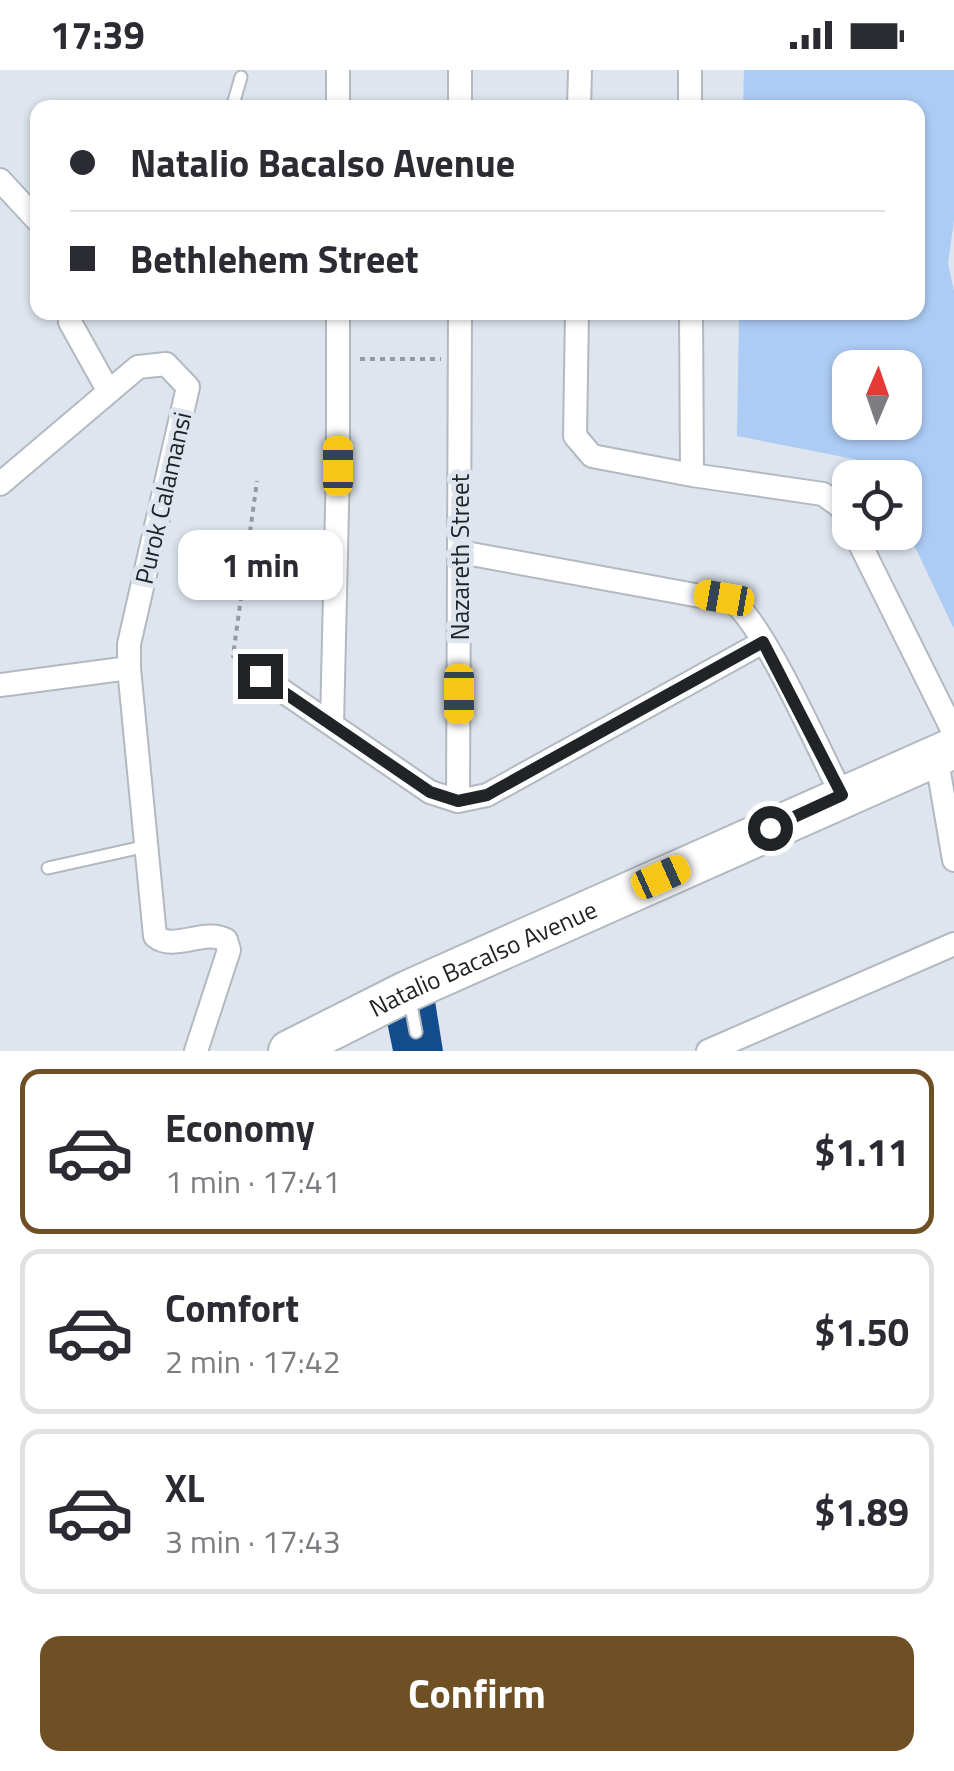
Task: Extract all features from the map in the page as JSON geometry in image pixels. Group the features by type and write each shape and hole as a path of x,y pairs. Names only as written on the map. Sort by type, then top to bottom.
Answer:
{"highway":[{"name":"Natalio Bacalso Avenue","path":"290,1051 408,991 948,745"}],"street":[{"path":"338,70 338,100"},
{"path":"460,70 460,100"},
{"path":"579,100 580,70"},
{"path":"690,70 690,100"},
{"path":"0,180 30,212"},
{"path":"70,320 109,392"},
{"path":"332,724 338,320"},
{"name":"Nazareth Street","path":"458,801 460,320"},
{"path":"576,320 575,436 592,456 823,494 832,500"},
{"path":"691,320 692,475"},
{"name":"Purok Calamansi","path":"0,484 138,367 166,364 188,388 129,644 129,668 155,936 158,940 217,935 226,940 229,950 196,1051"},
{"path":"862,550 948,745 954,860"},
{"path":"460,552 724,598 741,608 763,642 842,795"},
{"path":"260,676 430,792 458,801 487,795 763,642"},
{"path":"0,685 129,668"},
{"path":"708,1051 954,944"}],"lane":[{"path":"234,100 241,77"},
{"path":"48,868 148,846"},
{"path":"408,991 416,1032"}],"path":[{"path":"338,359 460,359"},
{"path":"257,481 234,656 260,676"}],"shaded area":[{"path":"744,70 954,70 954,221 948,263 954,291 954,629 916,550 922,550 922,460 859,460 737,436 739,320 925,320 925,100 743,100"}],"building":[{"path":"435,1001 443,1051 393,1051 387,1022"}],"route":[{"path":"260,676 430,792 458,801 487,795 763,642 842,795 770,828"}]}
